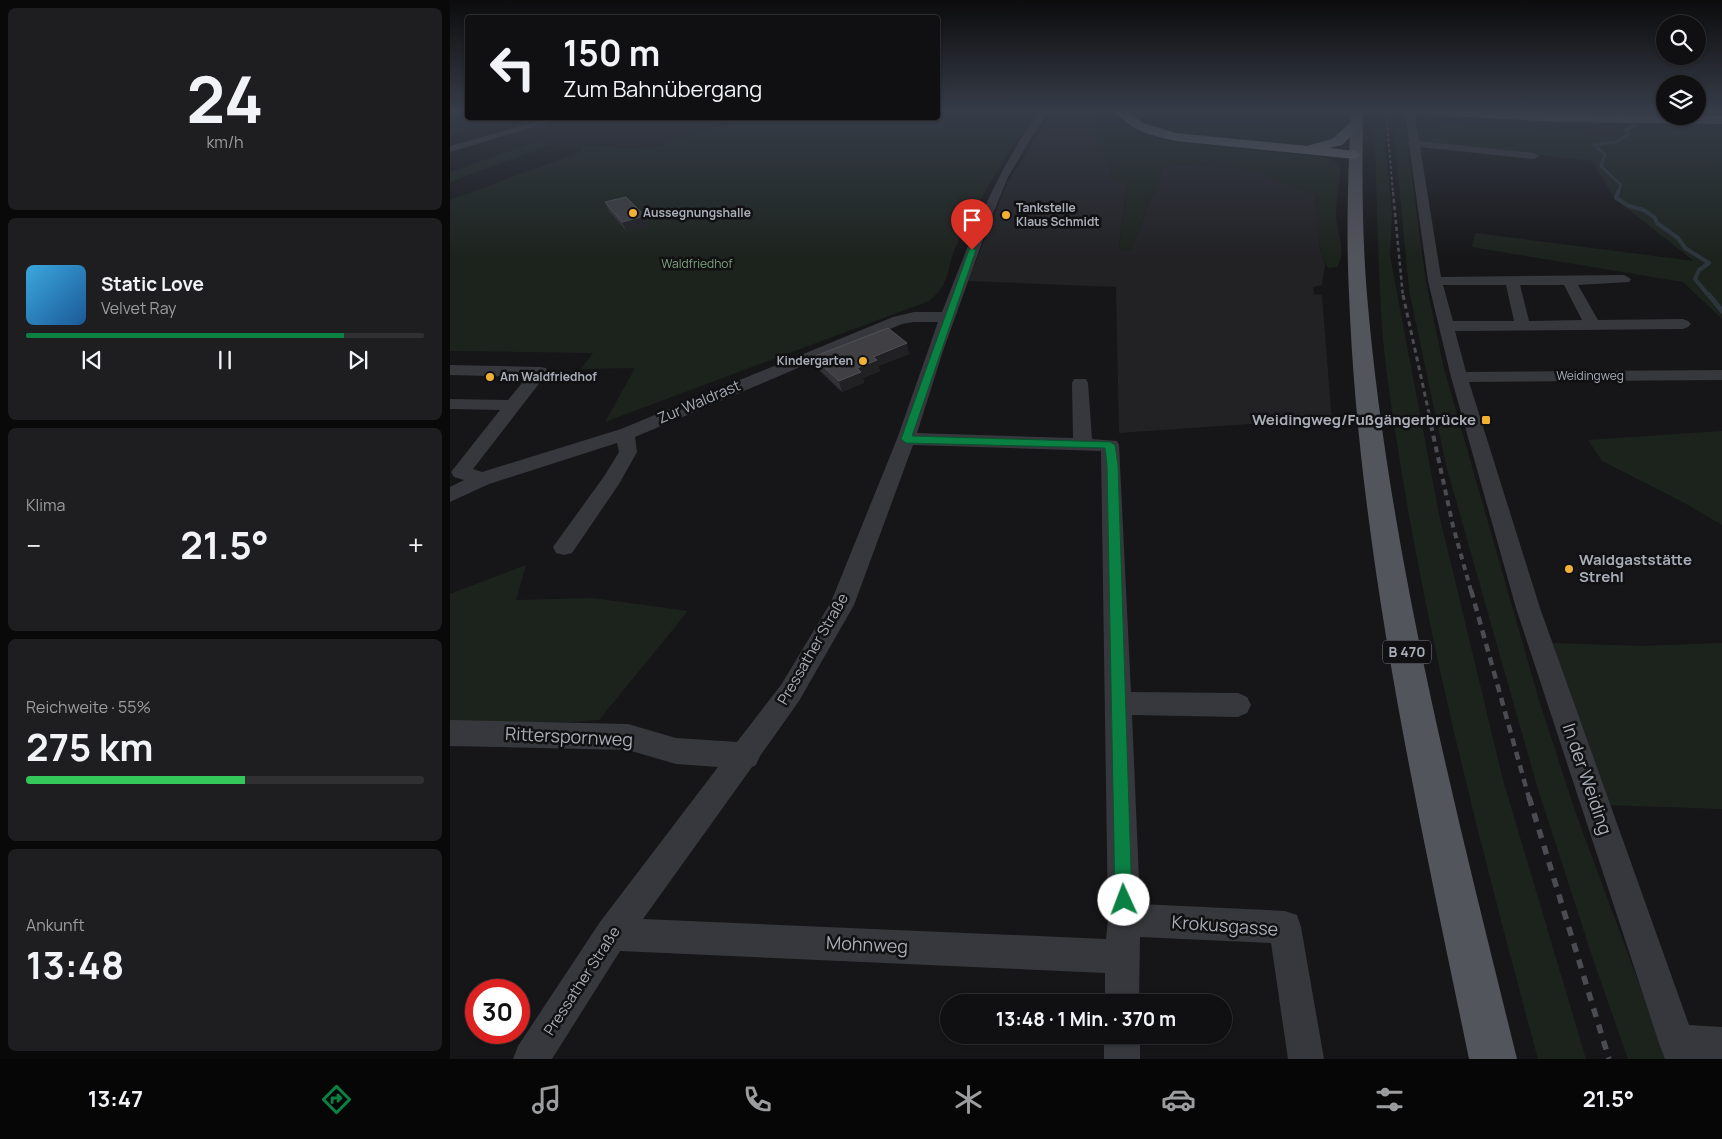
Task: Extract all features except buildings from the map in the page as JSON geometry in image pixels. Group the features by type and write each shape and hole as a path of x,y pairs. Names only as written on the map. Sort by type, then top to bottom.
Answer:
{"highway":[{"path":"1343,160 1356,173"}],"main road":[{"name":"B 470","path":"1355,160 1358,295 1364,363 1390,564 1428,768 1493,1059"}],"street":[{"name":"Pressather Straße","path":"531,1059 612,934 746,756 790,694 842,605 906,439 977,236 1003,177 1013,160"},
{"path":"1415,160 1435,281 1459,377"},
{"path":"1435,281 1624,280"},
{"path":"1569,281 1592,324"},
{"path":"1512,282 1523,325"},
{"name":"Zur Waldrast","path":"450,495 482,480 528,463 628,432 898,320 914,317 948,317"},
{"path":"1447,326 1683,324"},
{"path":"450,370 540,372 515,405 455,472 482,480"},
{"name":"Weidingweg","path":"1459,377 1722,375"},
{"name":"In der Weiding","path":"1459,377 1528,608 1680,1051 1722,1045"},
{"path":"1080,383 1083,445"},
{"path":"450,404 515,405"},
{"path":"564,547 612,479 628,452 625,438 628,432"},
{"path":"906,439 1110,445 1124,920 1122,994"},
{"path":"1117,703 1238,706"},
{"name":"Ritterspornweg","path":"450,733 628,737 676,751 746,756"},
{"name":"Krokusgasse","path":"1124,920 1285,927 1306,1059"},
{"name":"Mohnweg","path":"612,934 1122,957"},
{"path":"1122,1044 1122,1059"}],"shaded area":[{"path":"1021,160 1109,160 1112,180 1127,181 1119,249 1131,250 1163,167 1169,164 1242,167 1315,194 1320,248 1325,265 1322,285 1313,287 1314,294 1322,295 1332,423 1249,424 1119,433 1116,287 968,281 1007,183"}],"green space":[{"name":"Waldfriedhof","path":"483,160 509,160 450,182 450,172"},
{"name":"Waldfriedhof","path":"557,160 1004,160 957,244 942,287 929,301 605,422 635,368 581,369 593,353 450,351 450,200"},
{"path":"1109,160 1333,160 1340,165 1336,216 1341,242 1340,261 1337,267 1329,268 1322,255 1318,234 1315,194 1242,167 1169,164 1163,167 1131,250 1119,249 1127,181 1112,180"},
{"path":"1387,160 1392,214 1390,256 1439,514 1503,780 1586,1059 1538,1059 1458,746 1423,589 1408,510 1386,370 1382,325 1375,161"},
{"path":"1397,160 1410,160 1426,282 1444,369 1539,700 1575,811 1667,1059 1628,1059 1594,962 1537,786 1446,465 1409,290"},
{"path":"1587,160 1722,160 1722,319 1683,282 1472,247 1475,233 1694,261 1615,199 1592,161"},
{"path":"1722,431 1722,525 1681,501 1602,461 1588,440"},
{"path":"526,565 516,600 593,598 688,611 599,720 450,723 450,594"},
{"path":"1553,643 1642,646 1722,643 1722,809 1605,805"}],"waterway":[{"path":"1603,160 1601,166 1621,185 1618,193"},
{"path":"1618,192 1616,198 1629,206 1644,210 1655,218 1657,223 1678,238 1685,248 1709,263 1699,270 1695,279 1710,297"},
{"path":"1709,295 1722,311"}],"railway":[{"path":"1390,160 1393,193"},
{"path":"1393,192 1403,297"},
{"path":"1403,295 1432,427"},
{"path":"1431,425 1453,526 1471,591"},
{"path":"1471,590 1529,798"},
{"path":"1529,797 1609,1059"}],"place":[{"name":"Aussegnungshalle","path":"633,213"},
{"name":"Tankstelle Klaus Schmidt","path":"1006,215"},
{"name":"Kindergarten","path":"863,361"},
{"name":"Am Waldfriedhof","path":"490,377"},
{"name":"Weidingweg/Fußgängerbrücke","path":"1486,420"},
{"name":"Waldgaststätte Strehl","path":"1569,569"}],"route":[{"path":"972,250 935,351 906,439 1110,445 1124,900"}]}
